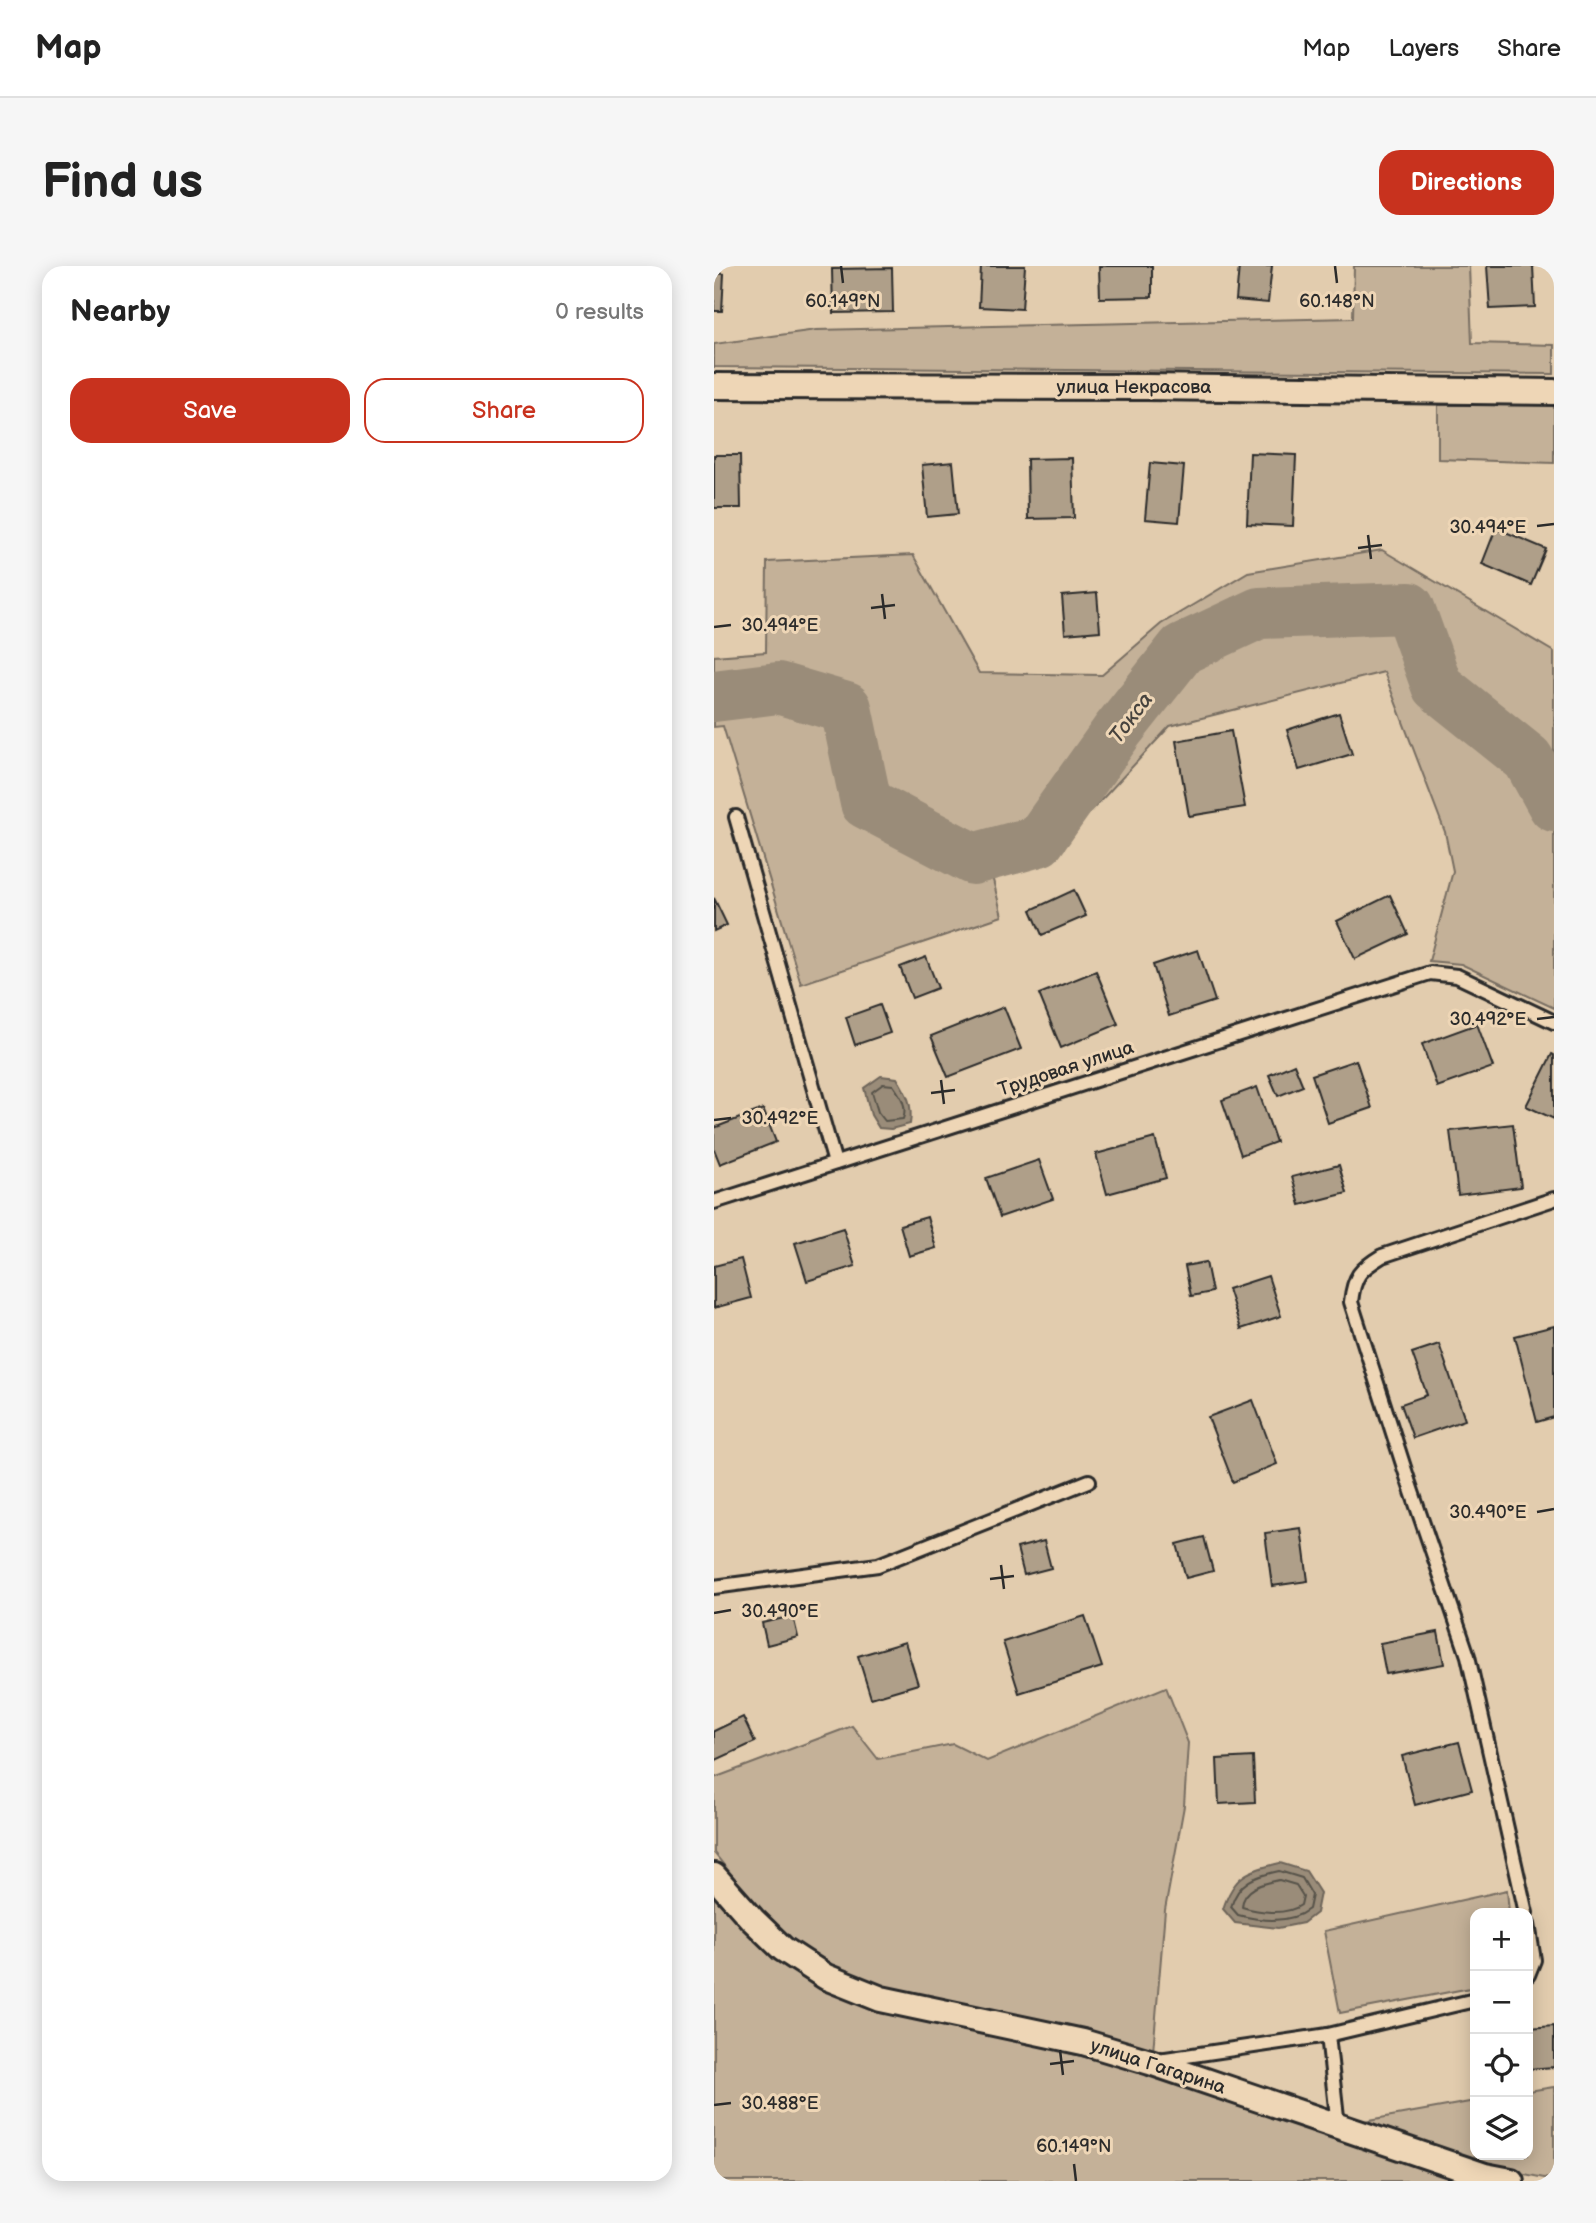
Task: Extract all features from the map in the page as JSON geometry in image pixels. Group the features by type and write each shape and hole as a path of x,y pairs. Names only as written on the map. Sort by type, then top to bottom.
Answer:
{"street":[{"name":"улица Некрасова","path":"714,386 1554,392"},
{"name":"улица Гагарина","path":"714,1876 783,1949 826,1977 881,1998 1083,2042 1150,2062 1485,2176 1511,2181"}],"lane":[{"path":"736,817 835,1163"},
{"name":"Трудовая улица","path":"714,1202 1430,973 1457,976 1554,1022"},
{"path":"1525,1908 1468,1656 1351,1302 1353,1281 1364,1267 1382,1256 1554,1199"},
{"path":"714,1587 878,1565 1089,1481"},
{"path":"1150,2062 1328,2035 1470,2001"},
{"path":"1328,2035 1338,2126"}],"shaded area":[{"path":"1354,266 1469,266 1472,343 1554,345 1554,374 714,367 714,344 816,330 1353,318"},
{"path":"1438,405 1554,405 1554,463 1438,459"},
{"path":"1382,550 1554,652 1554,1008 1461,964 1429,961 1453,871 1445,832 1384,672 1170,726 1056,849 992,876 1002,916 801,984 723,726 714,727 714,656 766,652 767,562 913,555 979,673 1102,675 1161,624 1248,572"},
{"path":"1166,1687 1188,1743 1184,1806 1165,1910 1153,2052 1088,2031 882,1986 830,1965 792,1941 760,1910 714,1853 714,1778 852,1726 878,1759 953,1744 987,1761"},
{"path":"1507,1890 1509,1908 1470,1908 1470,1988 1340,2013 1324,1931"},
{"path":"714,1897 775,1959 804,1979 836,1995 905,2016 1135,2070 1471,2181 714,2181"},
{"path":"1554,2087 1554,2180 1485,2166 1358,2122 1470,2102 1470,2160 1533,2160 1533,2090"}],"water":[{"path":"881,1076 897,1078 901,1084 910,1105 910,1124 891,1129 879,1128 871,1115 864,1088"},
{"path":"1280,1863 1306,1871 1320,1893 1316,1913 1303,1923 1278,1928 1235,1923 1223,1909 1237,1882 1250,1872"}],"building":[{"path":"981,266 1025,266 1022,309 979,307"},
{"path":"1099,266 1152,266 1152,297 1100,298"},
{"path":"1239,266 1272,266 1268,303 1236,300"},
{"path":"1487,266 1533,266 1535,307 1490,309"},
{"path":"892,268 893,312 833,313 832,269"},
{"path":"714,273 724,274 722,311 714,311"},
{"path":"1250,453 1296,455 1293,526 1247,524"},
{"path":"714,455 740,455 741,508 714,508"},
{"path":"1072,458 1074,518 1028,519 1027,459"},
{"path":"953,462 958,514 927,517 922,465"},
{"path":"1150,463 1184,466 1179,522 1145,519"},
{"path":"1496,528 1546,549 1531,585 1482,564"},
{"path":"1097,593 1100,631 1065,634 1062,596"},
{"path":"1339,713 1352,754 1299,770 1287,730"},
{"path":"1231,731 1245,807 1189,816 1176,741"},
{"path":"1074,890 1086,916 1042,935 1031,910"},
{"path":"1390,895 1408,934 1355,959 1337,921"},
{"path":"714,898 727,925 714,931"},
{"path":"1198,950 1215,1001 1169,1016 1153,965"},
{"path":"926,957 938,988 912,998 900,967"},
{"path":"1096,971 1118,1024 1061,1048 1039,994"},
{"path":"880,1005 890,1033 855,1045 846,1017"},
{"path":"1004,1007 1021,1049 948,1077 931,1036"},
{"path":"1477,1024 1493,1067 1437,1087 1422,1044"},
{"path":"1552,1054 1554,1055 1554,1119 1526,1106"},
{"path":"1356,1060 1372,1108 1328,1123 1312,1075"},
{"path":"1294,1064 1303,1086 1278,1096 1269,1075"},
{"path":"1257,1087 1276,1142 1241,1155 1222,1100"},
{"path":"763,1109 776,1142 720,1164 714,1149 714,1128"},
{"path":"1513,1124 1521,1187 1458,1195 1450,1131"},
{"path":"1155,1138 1166,1178 1107,1194 1096,1154"},
{"path":"1039,1160 1053,1199 1000,1217 986,1178"},
{"path":"1339,1165 1347,1193 1300,1205 1292,1177"},
{"path":"927,1217 936,1248 909,1256 900,1225"},
{"path":"843,1228 855,1266 807,1281 795,1243"},
{"path":"741,1259 751,1298 714,1308 714,1266"},
{"path":"1206,1262 1212,1292 1191,1296 1185,1266"},
{"path":"1268,1276 1281,1316 1241,1329 1228,1289"},
{"path":"1554,1326 1554,1417 1537,1422 1515,1336"},
{"path":"1439,1344 1465,1420 1413,1438 1401,1404 1427,1395 1412,1353"},
{"path":"1253,1400 1277,1464 1233,1482 1208,1417"},
{"path":"1301,1528 1308,1581 1272,1586 1265,1533"},
{"path":"1204,1537 1213,1571 1186,1578 1177,1544"},
{"path":"1044,1541 1051,1568 1024,1575 1017,1548"},
{"path":"793,1616 798,1637 767,1645 762,1623"},
{"path":"1085,1616 1102,1667 1019,1693 1003,1642"},
{"path":"1438,1632 1444,1664 1386,1674 1380,1643"},
{"path":"905,1642 918,1684 871,1698 858,1656"},
{"path":"743,1717 755,1742 714,1761 714,1731"},
{"path":"1459,1742 1472,1790 1415,1805 1402,1756"},
{"path":"1253,1757 1255,1802 1219,1804 1217,1759"},
{"path":"1554,2026 1554,2067 1533,2069 1533,2028"}],"waterway":[{"name":"Токса","path":"714,696 778,688 846,708 866,803 973,859 1039,841 1118,730 1182,649 1259,613 1409,608 1437,686 1528,759 1554,806"}]}
